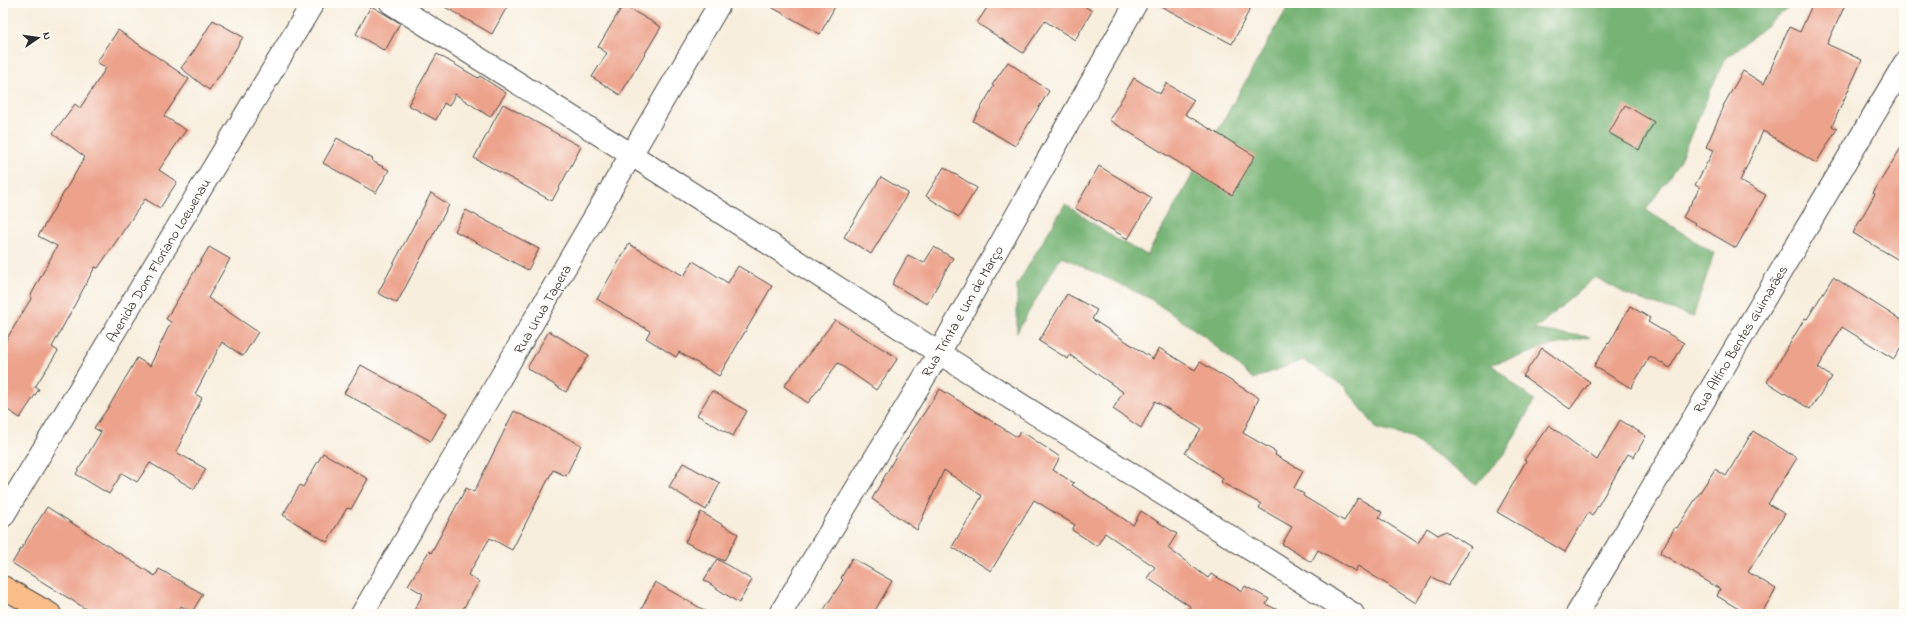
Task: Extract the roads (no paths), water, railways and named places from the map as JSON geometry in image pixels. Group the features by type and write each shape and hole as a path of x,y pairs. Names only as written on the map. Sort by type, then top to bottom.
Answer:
{"main road":[{"path":"3,587 50,614"}],"street":[{"name":"Avenida Dom Floriano Loewenau","path":"3,516 313,3"},
{"path":"390,3 632,155 939,353 1353,614"},
{"name":"Rua Urua Tapera","path":"362,614 720,3"},
{"name":"Rua Trinta e Um de Março","path":"780,614 939,353 1136,3"},
{"name":"Rua Altíno Bentes Guimarães","path":"1577,614 1904,64"}]}
